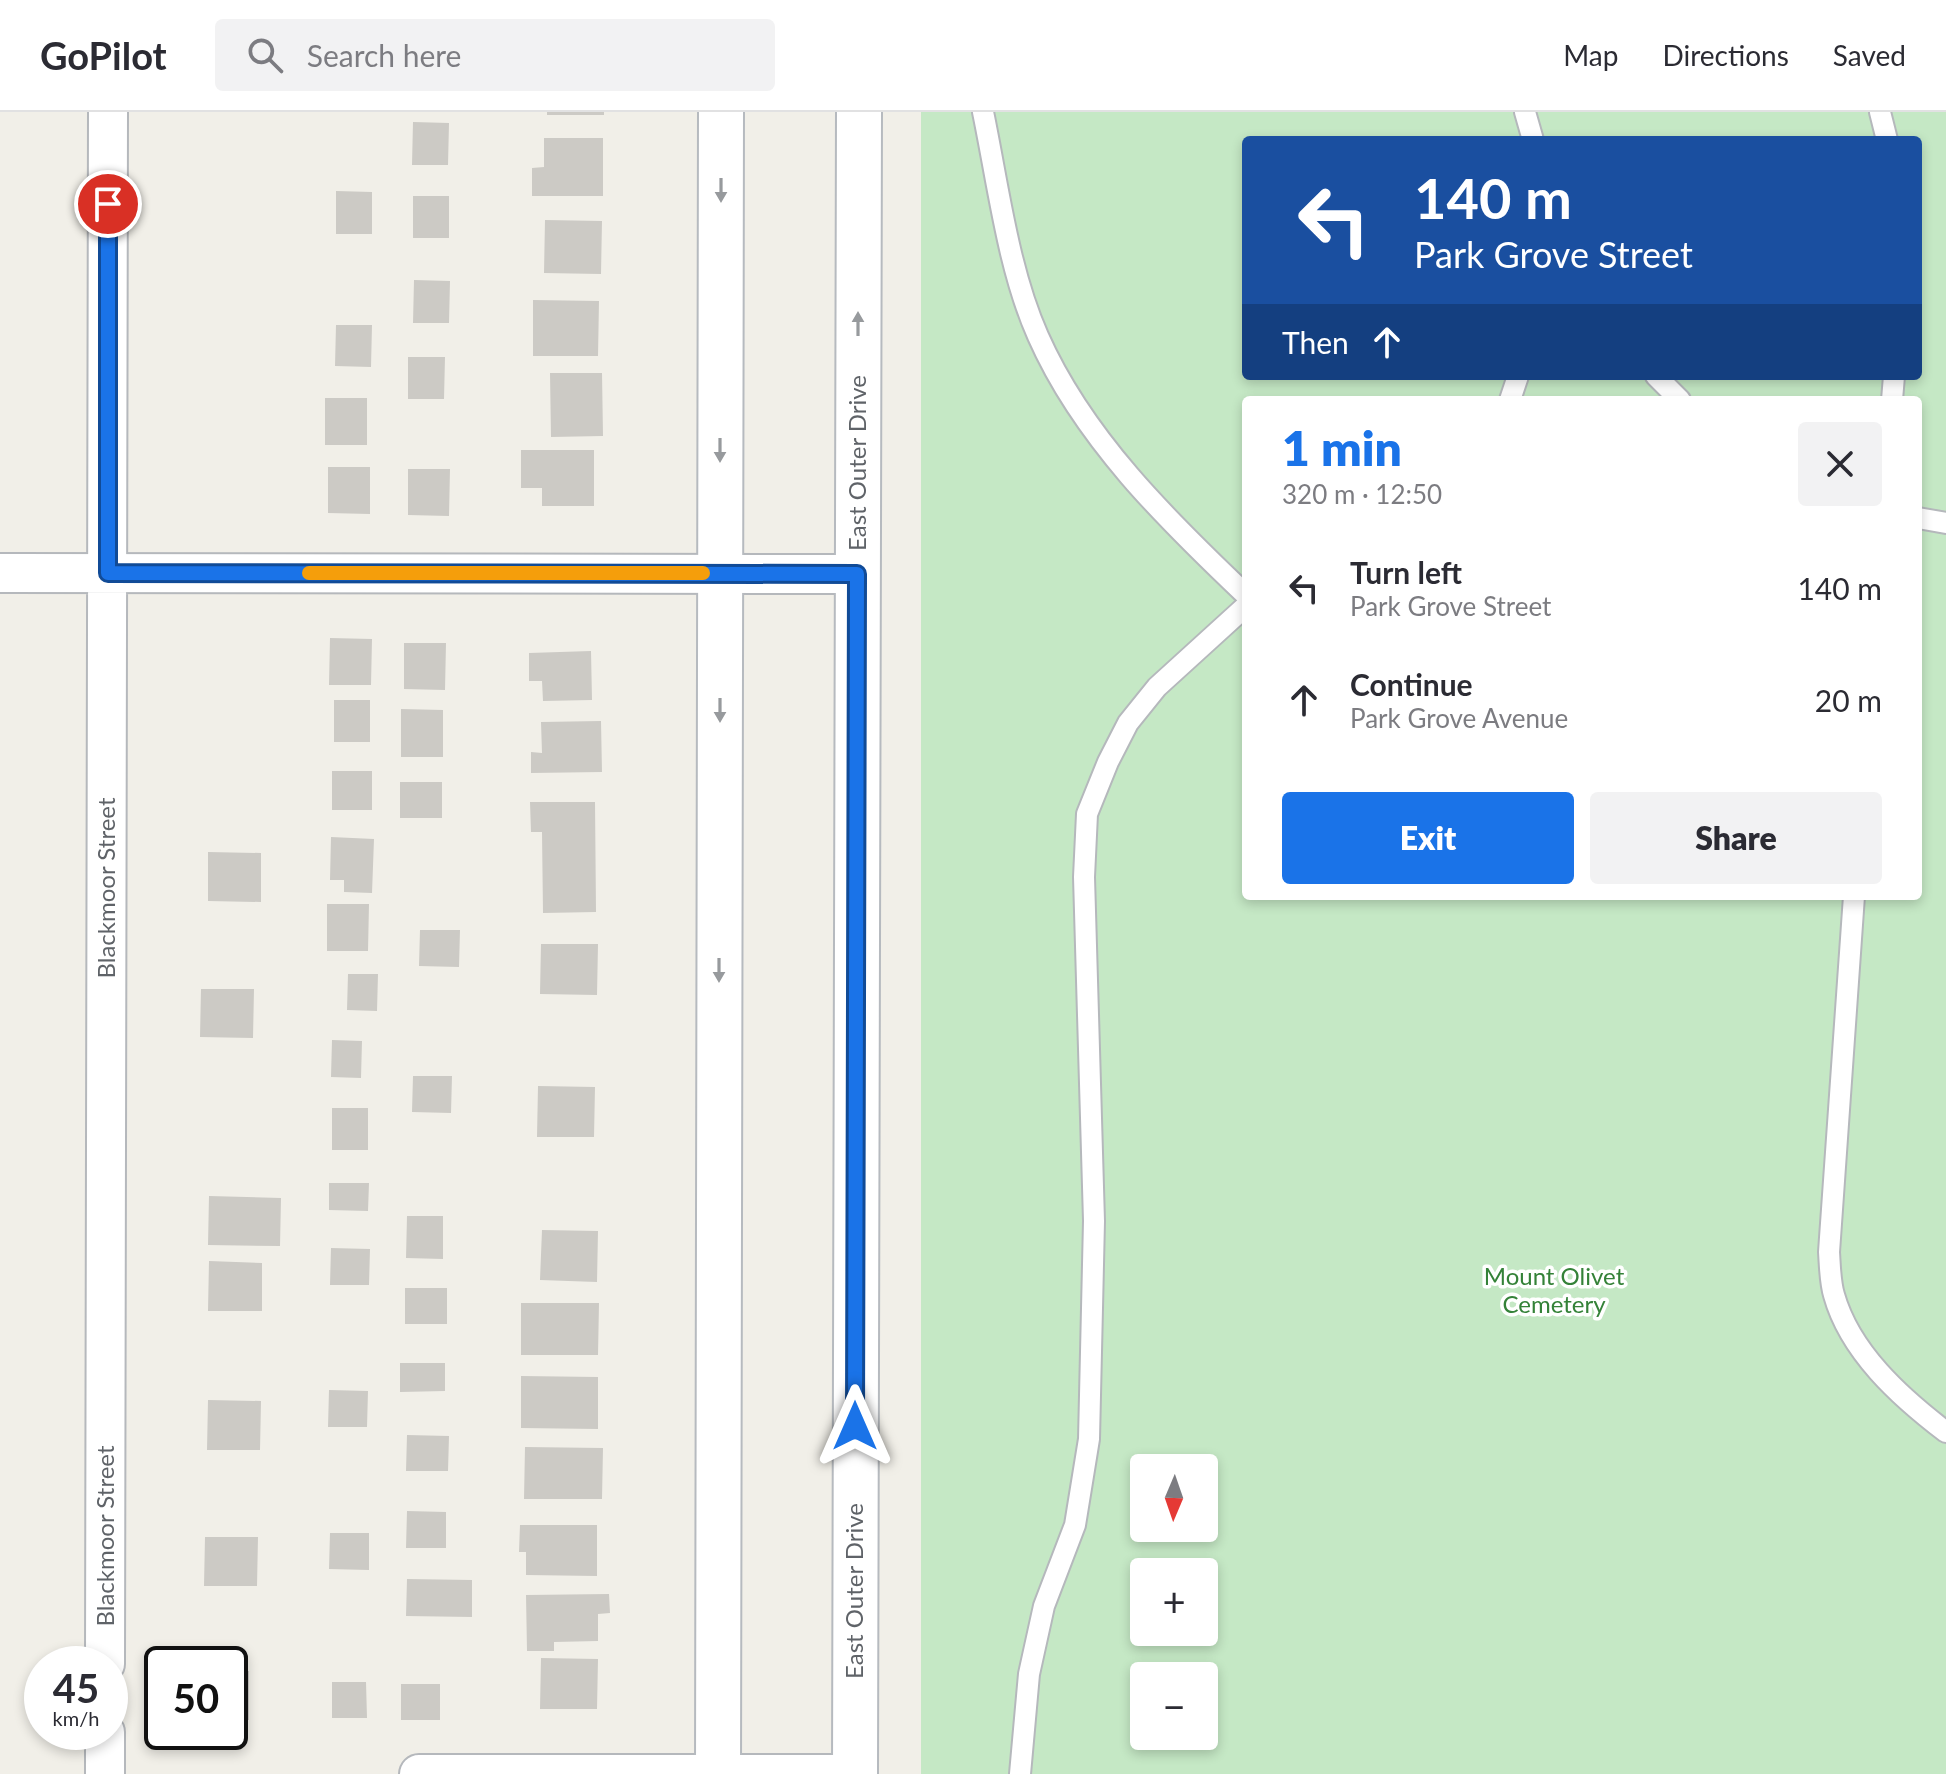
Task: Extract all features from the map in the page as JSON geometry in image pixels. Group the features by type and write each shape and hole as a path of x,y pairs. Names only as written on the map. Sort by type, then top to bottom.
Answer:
{"main road":[{"path":"718,1774 721,112"},
{"name":"East Outer Drive","path":"855,1774 859,112"}],"street":[{"name":"Blackmoor Street","path":"105,1646 108,112"},
{"path":"0,573 857,574"},
{"path":"105,1750 105,1774"},
{"path":"419,1774 855,1774"}],"lane":[{"path":"983,112 1013,259 1038,336 1071,396 1121,465 1181,533 1242,591"},
{"path":"1525,112 1532,136"},
{"path":"1880,112 1886,136"},
{"path":"1660,380 1676,396"},
{"path":"1922,519 1946,523"},
{"path":"1020,1774 1029,1674 1044,1606 1075,1525 1089,1439 1094,1221 1084,877 1087,814 1128,723 1157,687 1242,610"},
{"path":"1854,900 1829,1252 1833,1292 1845,1325 1879,1373 1946,1432"}],"green space":[{"name":"Mount Olivet Cemetery","path":"921,112 1946,112 1946,1774 921,1774"}],"building":[{"path":"547,112 604,112 604,115 547,115"},
{"path":"413,122 449,123 448,165 412,165"},
{"path":"544,138 603,138 603,196 532,196 532,168 544,167"},
{"path":"336,191 372,192 372,234 336,234"},
{"path":"413,196 449,196 449,238 413,238"},
{"path":"545,220 602,221 601,274 544,273"},
{"path":"414,280 450,281 449,323 413,323"},
{"path":"533,300 599,301 598,356 533,356"},
{"path":"336,325 372,325 371,367 335,366"},
{"path":"408,357 445,357 444,399 408,399"},
{"path":"550,373 602,373 603,436 551,437"},
{"path":"325,398 367,398 367,445 325,445"},
{"path":"521,450 594,450 594,506 542,506 542,488 521,488"},
{"path":"328,467 370,467 370,514 328,513"},
{"path":"408,469 450,469 449,516 408,515"},
{"path":"330,638 372,639 371,685 329,685"},
{"path":"404,643 446,643 445,690 404,689"},
{"path":"591,651 592,700 543,701 542,681 529,681 529,653"},
{"path":"334,700 370,700 370,742 334,742"},
{"path":"401,709 443,710 443,757 401,757"},
{"path":"601,721 602,772 531,773 531,752 542,753 541,722"},
{"path":"332,771 372,771 372,810 332,810"},
{"path":"400,782 442,782 442,818 400,818"},
{"path":"530,802 595,802 596,912 543,913 542,832 531,832"},
{"path":"331,837 374,839 372,893 344,892 344,880 330,880"},
{"path":"208,852 261,853 261,902 208,901"},
{"path":"327,904 369,904 368,951 327,951"},
{"path":"420,930 460,930 459,967 419,966"},
{"path":"541,944 598,944 597,995 540,994"},
{"path":"348,974 378,974 377,1011 347,1010"},
{"path":"201,989 254,989 253,1038 200,1037"},
{"path":"332,1040 362,1041 361,1078 331,1077"},
{"path":"413,1076 452,1076 451,1113 412,1112"},
{"path":"538,1086 595,1087 594,1137 537,1137"},
{"path":"332,1108 368,1108 368,1150 332,1150"},
{"path":"329,1183 369,1183 368,1211 329,1210"},
{"path":"209,1196 281,1198 280,1246 208,1245"},
{"path":"407,1216 443,1216 443,1259 406,1258"},
{"path":"542,1230 598,1231 597,1282 540,1280"},
{"path":"331,1248 370,1249 369,1285 330,1285"},
{"path":"209,1261 262,1263 262,1311 208,1311"},
{"path":"405,1288 447,1288 447,1324 405,1324"},
{"path":"521,1303 599,1303 598,1355 521,1355"},
{"path":"400,1363 445,1363 445,1391 400,1392"},
{"path":"521,1376 598,1377 598,1429 521,1428"},
{"path":"329,1390 368,1391 367,1427 328,1427"},
{"path":"208,1400 261,1401 260,1450 207,1450"},
{"path":"407,1435 449,1436 448,1471 406,1471"},
{"path":"525,1447 603,1448 602,1499 524,1499"},
{"path":"407,1511 446,1512 446,1548 406,1548"},
{"path":"520,1525 597,1525 597,1576 526,1575 526,1552 519,1552"},
{"path":"330,1533 369,1533 369,1570 329,1569"},
{"path":"205,1537 258,1537 257,1586 204,1586"},
{"path":"407,1579 472,1580 472,1617 406,1616"},
{"path":"609,1594 610,1613 598,1614 598,1641 554,1642 554,1651 527,1651 526,1595"},
{"path":"541,1658 598,1659 597,1709 540,1709"},
{"path":"248,1671 249,1671 248,1720"},
{"path":"332,1682 366,1682 367,1718 332,1718"},
{"path":"401,1684 440,1684 440,1720 401,1720"}],"slow traffic":[{"path":"309,573 703,573"}],"route":[{"path":"108,204 108,573 857,574 855,1426"}]}
